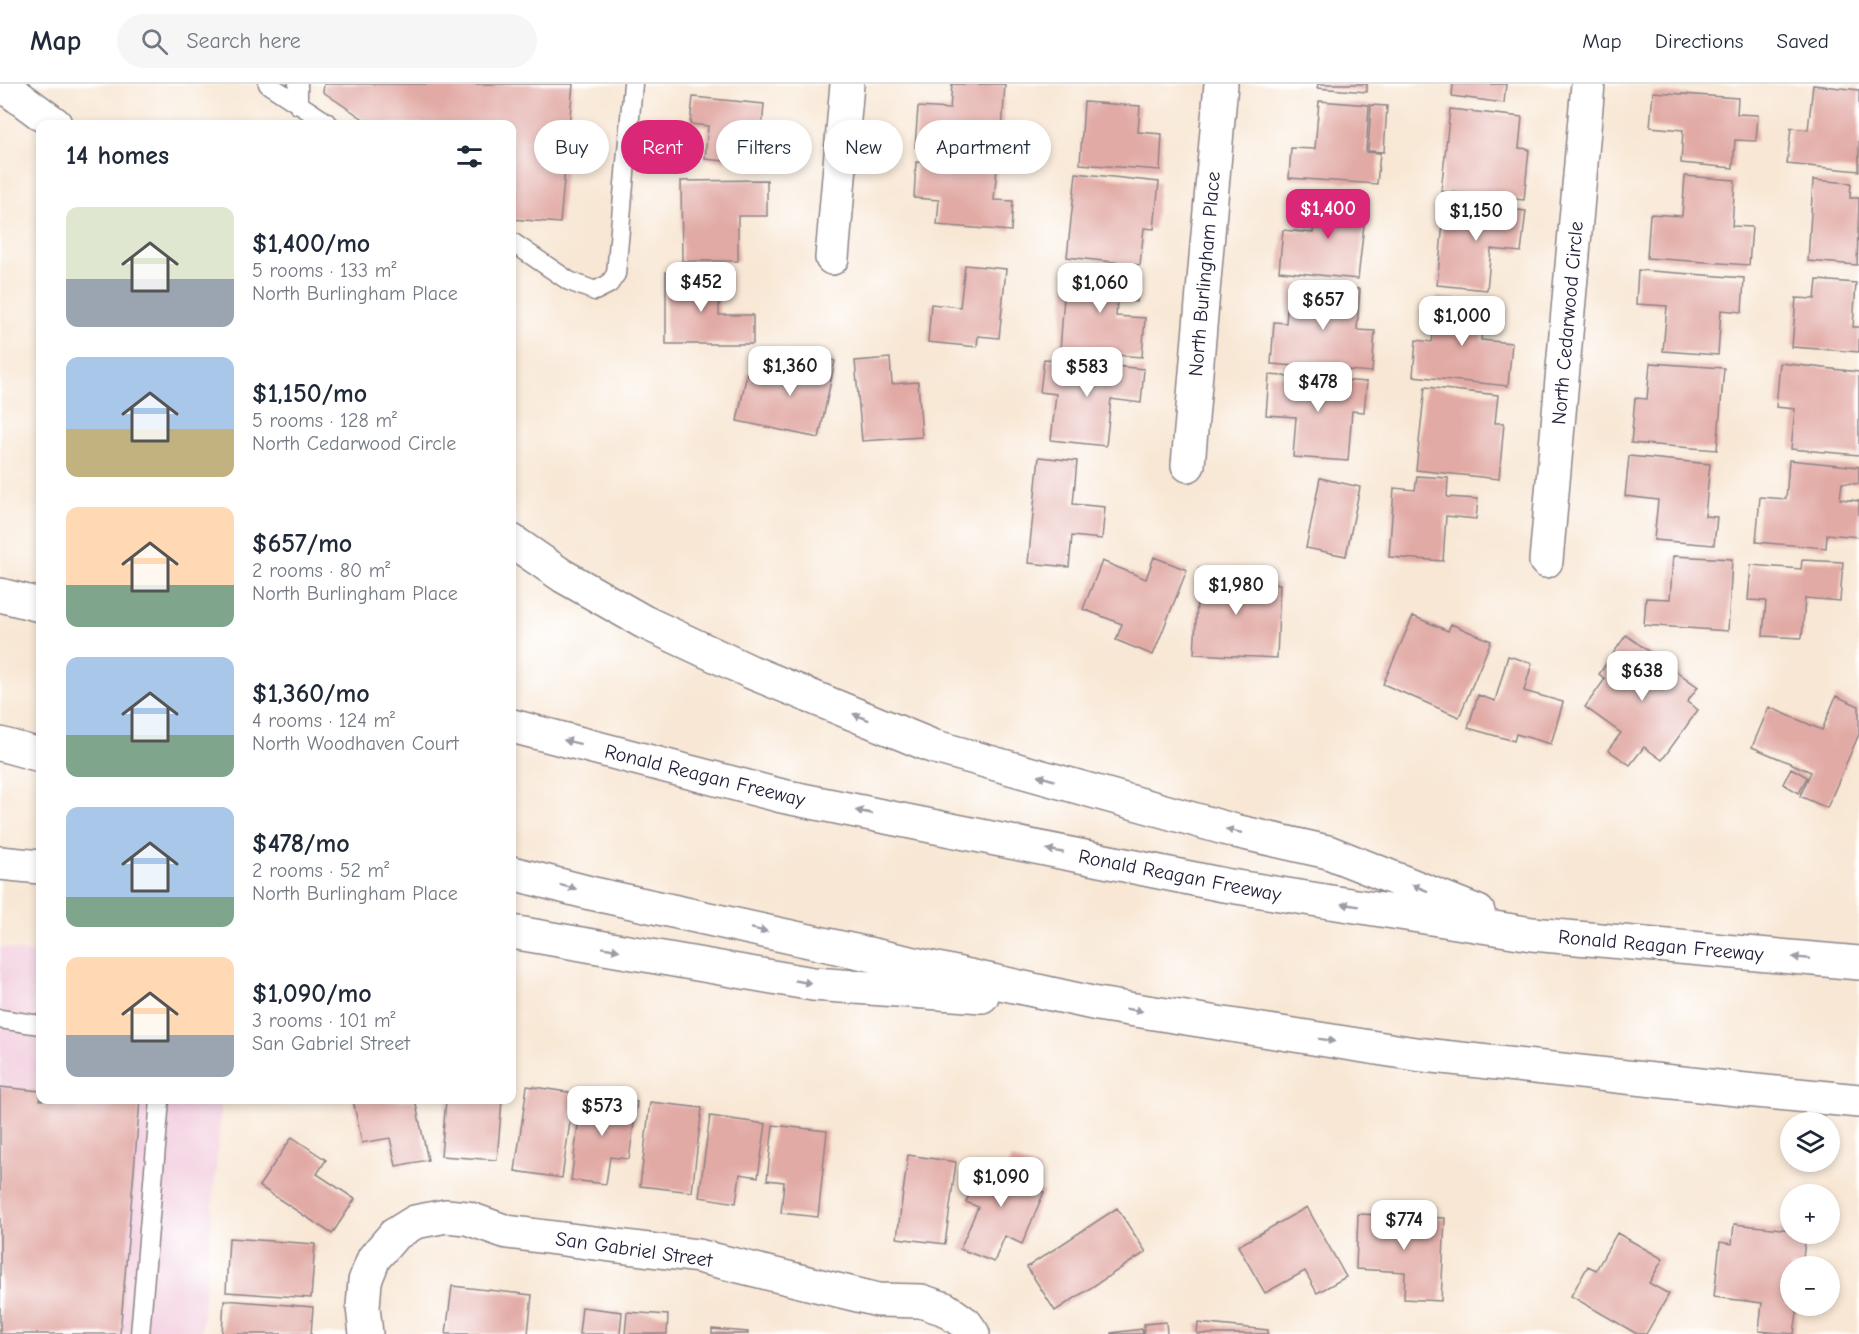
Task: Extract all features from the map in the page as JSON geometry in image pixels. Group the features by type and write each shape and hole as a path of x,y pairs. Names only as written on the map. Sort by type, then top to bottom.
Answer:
{"main road":[{"path":"1,84 50,120"},
{"path":"832,258 847,84"},
{"name":"North Burlingham Place","path":"1188,465 1221,84"},
{"name":"North Cedarwood Circle","path":"1546,561 1588,84"},
{"path":"516,544 563,576 644,621 751,672 932,746 1234,831 1328,852 1532,934"},
{"path":"0,595 36,605"},
{"name":"Ronald Reagan Freeway","path":"516,727 794,798 1224,885 1532,934 1859,963"},
{"path":"0,744 36,754"},
{"path":"0,863 36,867"},
{"path":"516,874 590,893 1097,1004 1415,1054 1859,1101"},
{"path":"516,933 813,984 1097,1004"},
{"name":"San Gabriel Street","path":"366,1334 363,1306 365,1281 374,1258 394,1235 415,1222 446,1216 467,1218 507,1232 698,1256 878,1300 921,1301 945,1309 966,1324 973,1334"}],"lane":[{"path":"268,84 322,120"},
{"path":"298,84 298,105"},
{"path":"516,245 569,281 595,291 609,284 616,274 633,84"},
{"path":"0,1019 36,1024"},
{"path":"140,1334 160,1104"}],"shaded area":[{"path":"0,947 36,954 36,1104 222,1104 201,1334 0,1334"}],"building":[{"path":"324,84 573,84 570,120 534,120 534,174 565,174 560,223 516,219 516,120 365,120 323,92"},
{"path":"952,84 1005,84 1003,120 917,120 918,107 950,109"},
{"path":"1318,84 1367,84 1367,92 1317,88"},
{"path":"1453,84 1506,84 1504,103 1452,96"},
{"path":"1813,85 1859,90 1859,171 1787,164 1791,128 1808,130"},
{"path":"1653,92 1738,98 1737,114 1758,115 1756,141 1735,140 1733,168 1681,163 1683,130 1650,127"},
{"path":"693,97 764,104 763,120 716,120 716,160 705,159 708,126 704,126 704,120 690,120"},
{"path":"1319,101 1369,105 1366,152 1380,153 1377,184 1289,178 1291,148 1315,149"},
{"path":"1084,102 1140,106 1138,132 1162,134 1160,170 1080,164"},
{"path":"1371,105 1387,106 1384,152 1368,151"},
{"path":"1450,109 1522,117 1519,148 1529,149 1524,200 1441,191"},
{"path":"1076,173 1159,182 1154,229 1144,228 1140,265 1067,257"},
{"path":"915,174 996,174 994,200 1013,201 1011,231 937,225 939,200 914,198"},
{"path":"1685,176 1735,180 1732,226 1752,227 1749,265 1647,258 1650,214 1682,216"},
{"path":"767,180 767,216 738,216 738,261 682,261 681,181"},
{"path":"1813,180 1851,183 1850,198 1859,198 1857,265 1808,261"},
{"path":"1317,193 1367,198 1358,279 1279,271 1283,230 1313,233"},
{"path":"1445,202 1526,211 1521,252 1491,249 1487,290 1437,285"},
{"path":"965,265 1006,269 999,338 978,336 977,347 928,342 931,304 960,307"},
{"path":"1066,268 1139,273 1137,302 1117,300 1116,316 1145,318 1142,357 1060,351"},
{"path":"1638,270 1744,278 1742,312 1721,310 1718,355 1663,351 1667,306 1636,304"},
{"path":"666,272 719,273 719,315 753,315 753,344 666,344"},
{"path":"1817,280 1856,283 1853,327 1859,327 1859,352 1792,347 1796,298 1815,299"},
{"path":"1289,284 1360,289 1357,330 1375,331 1372,372 1271,364 1274,322 1286,323"},
{"path":"1437,297 1485,302 1481,340 1512,343 1508,386 1413,376 1416,340 1432,342"},
{"path":"794,352 835,361 819,438 737,421 747,373 788,381"},
{"path":"890,358 892,384 918,382 922,437 862,441 855,361"},
{"path":"1044,359 1144,369 1141,403 1111,399 1106,446 1051,440 1056,394 1040,392"},
{"path":"1650,363 1724,368 1717,450 1631,443 1635,398 1647,399"},
{"path":"1780,363 1859,372 1859,455 1791,449 1795,409 1776,407"},
{"path":"1269,375 1367,382 1364,412 1352,411 1348,461 1293,457 1296,417 1266,415"},
{"path":"1425,387 1498,395 1495,423 1504,423 1499,479 1416,470"},
{"path":"1629,456 1710,464 1705,516 1717,517 1714,545 1654,540 1658,500 1625,496"},
{"path":"1039,457 1077,461 1073,504 1105,507 1102,539 1072,536 1069,567 1028,563"},
{"path":"1789,460 1859,467 1859,484 1842,483 1840,499 1859,501 1859,537 1827,534 1826,548 1756,542 1760,497 1786,499"},
{"path":"1417,476 1448,478 1447,497 1478,499 1476,519 1446,516 1443,561 1389,557 1394,488 1415,490"},
{"path":"1320,478 1360,487 1346,556 1306,548"},
{"path":"1673,556 1732,559 1728,631 1644,625 1646,598 1670,599"},
{"path":"1154,557 1187,570 1153,655 1116,640 1122,624 1083,609 1102,561 1146,579"},
{"path":"1802,560 1843,562 1840,601 1805,598 1802,638 1763,636 1766,601 1748,600 1751,565 1801,569"},
{"path":"1199,569 1246,571 1245,582 1280,584 1277,658 1194,654"},
{"path":"1413,616 1448,631 1451,624 1491,641 1459,717 1383,684"},
{"path":"1626,635 1698,687 1687,702 1698,710 1662,760 1644,747 1630,765 1608,750 1621,733 1585,707 1605,679 1599,674"},
{"path":"1508,656 1532,663 1524,691 1563,702 1551,744 1516,734 1514,741 1468,728 1478,695 1495,701"},
{"path":"1836,696 1859,706 1859,734 1827,808 1800,796 1811,772 1752,747 1769,707 1822,730"},
{"path":"1791,768 1807,777 1799,793 1783,784"},
{"path":"527,1086 574,1093 562,1178 515,1171"},
{"path":"0,1087 36,1091 36,1104 140,1104 120,1334 0,1334"},
{"path":"582,1094 637,1102 629,1159 610,1157 606,1184 571,1180"},
{"path":"650,1102 702,1108 692,1192 640,1186"},
{"path":"354,1104 416,1104 428,1160 396,1166 390,1138 362,1143"},
{"path":"446,1104 502,1104 497,1160 441,1156"},
{"path":"710,1116 766,1124 758,1177 740,1174 736,1203 699,1197"},
{"path":"773,1125 827,1131 818,1217 781,1213 784,1182 767,1180"},
{"path":"292,1137 326,1160 317,1174 355,1199 332,1234 259,1186"},
{"path":"908,1155 956,1162 945,1244 897,1238"},
{"path":"1011,1158 1040,1170 1032,1187 1044,1192 1022,1244 1005,1236 994,1262 960,1249 978,1207 966,1202 983,1163 1005,1172"},
{"path":"1307,1207 1346,1277 1317,1293 1305,1271 1265,1293 1238,1246"},
{"path":"1117,1208 1146,1252 1055,1311 1027,1267"},
{"path":"1358,1214 1445,1218 1441,1301 1404,1299 1405,1272 1356,1269"},
{"path":"1734,1224 1780,1229 1780,1244 1805,1244 1803,1256 1780,1256 1780,1316 1796,1316 1794,1334 1759,1331 1762,1303 1714,1297 1720,1242 1732,1244"},
{"path":"1617,1233 1663,1259 1649,1283 1669,1294 1646,1334 1637,1334 1571,1296 1588,1266 1596,1270"},
{"path":"229,1238 315,1244 311,1298 226,1292"},
{"path":"452,1286 532,1295 528,1334 446,1334"},
{"path":"224,1300 313,1307 311,1334 222,1334"},
{"path":"582,1307 622,1312 620,1334 579,1334"},
{"path":"627,1312 668,1315 667,1334 625,1334"},
{"path":"1166,1322 1167,1334 1144,1334 1144,1324"},
{"path":"1198,1323 1268,1330 1268,1334 1197,1334"},
{"path":"712,1329 748,1332 748,1334 712,1334"},
{"path":"1142,1329 1143,1334 1111,1334 1111,1333"}]}
